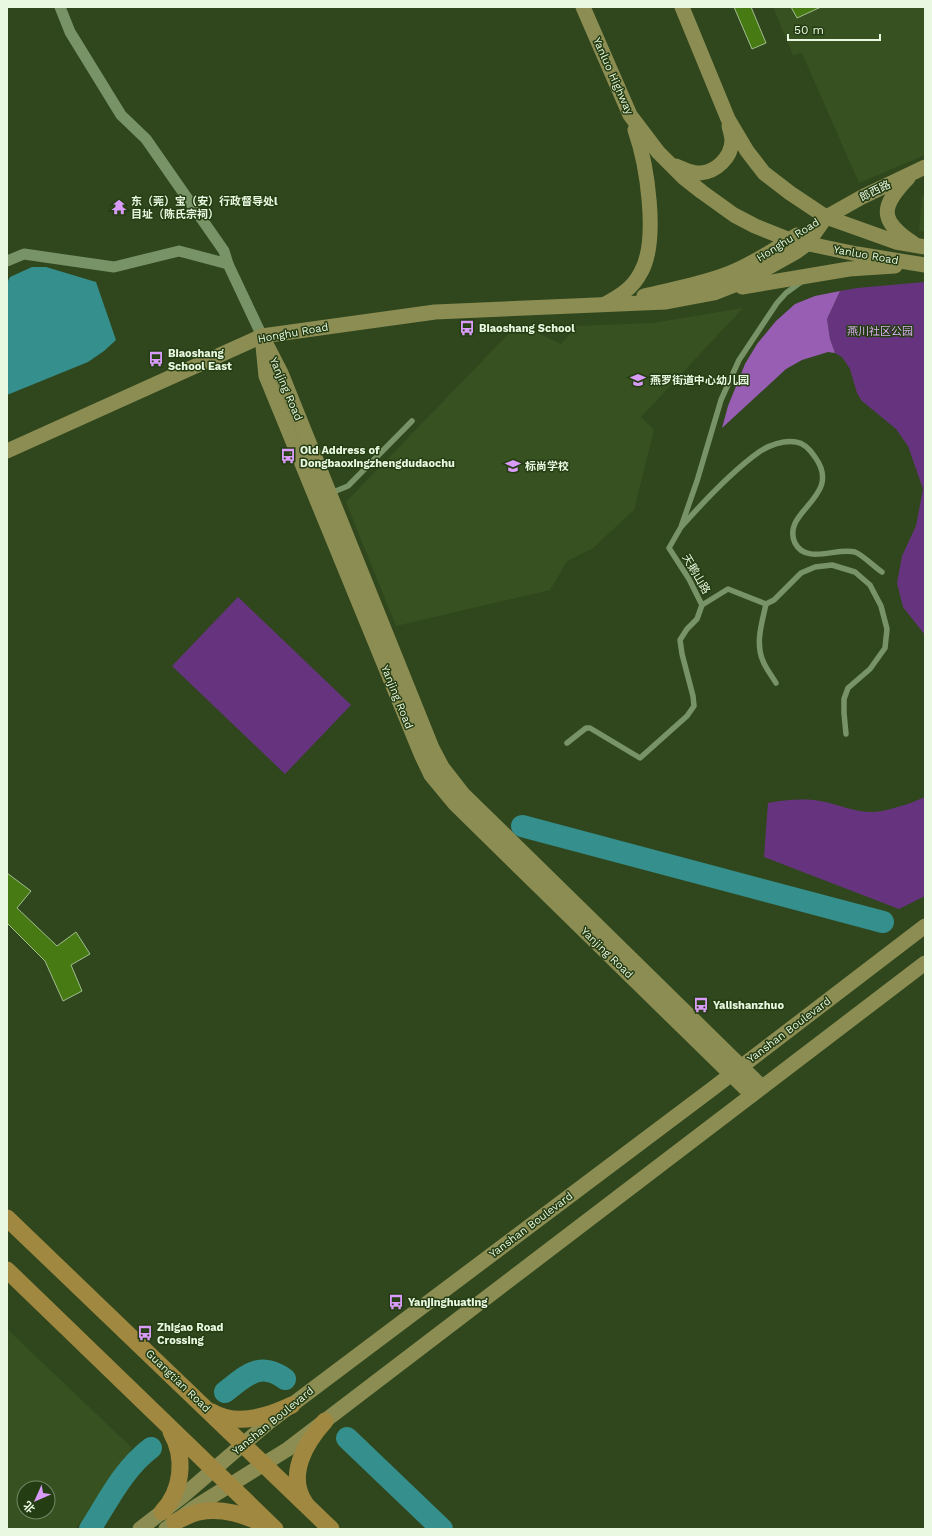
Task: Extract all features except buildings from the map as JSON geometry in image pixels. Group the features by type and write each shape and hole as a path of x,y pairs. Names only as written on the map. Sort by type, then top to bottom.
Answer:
{"main road":[{"name":"Yanluo Highway","path":"583,7 630,115 643,134 666,161 702,192 734,215 755,226 790,240 807,244"},
{"path":"682,7 728,119 747,151 764,173 790,193 826,217"},
{"path":"602,306 623,294 634,283 642,272 647,257 650,211 648,183 641,146 630,115"},
{"path":"666,161 688,171 699,173 709,171 717,167 726,158 730,151 732,140 728,119"},
{"path":"920,169 890,198 887,218 892,226 901,235 921,247"},
{"name":"郎西路","path":"826,217 862,196 920,169"},
{"name":"Honghu Road","path":"602,306 711,280 730,273 759,259 826,217"},
{"name":"Honghu Road","path":"7,451 262,336 435,312 602,306 666,302 714,293 742,282 781,261 807,244 826,217"},
{"name":"Yanluo Road","path":"826,217 896,242 921,247"},
{"name":"Yanluo Road","path":"807,244 925,265"},
{"path":"714,293 849,269 925,265"},
{"name":"Yanjing Road","path":"262,336 281,373 328,494 432,748 448,776 463,794 757,1091"},
{"name":"Yanjing Road","path":"262,336 266,376 421,754 431,775 454,804 737,1070"},
{"name":"Yanshan Boulevard","path":"168,1521 214,1470 269,1422 737,1070 925,926"},
{"name":"Yanshan Boulevard","path":"140,1529 168,1521 195,1508 288,1449 925,963"},
{"name":"Guangtian Road","path":"7,1218 331,1529"},
{"path":"7,1270 276,1529"},
{"path":"204,1406 223,1417 238,1419 266,1415 292,1405"},
{"path":"161,1419 175,1440 180,1462 179,1477 176,1491 170,1503 168,1521 199,1512 217,1511 241,1515 253,1519 271,1529"},
{"path":"307,1506 303,1500 299,1488 298,1469 306,1447 324,1421"}],"street":[{"path":"60,7 70,32 121,115 146,140 224,251 228,264 262,336"},
{"path":"7,262 24,254 114,267 179,251 228,264"}],"lane":[{"name":"天鹅山路","path":"567,743 586,728 590,728 640,758 687,716 694,706 680,640 687,628 697,619 702,605 689,579 669,548 680,528 697,481 721,400 739,360 777,303 786,293 811,275"},
{"path":"328,494 348,486 412,421"},
{"path":"680,528 704,501 760,452 783,442 798,442 811,451 820,464 824,481 816,496 798,518 793,530 795,543 804,552 814,554 848,551 855,553 882,572"},
{"path":"702,605 728,589 766,604 774,600 801,573 815,566 832,566 855,572 870,584 882,606 887,629 885,648 870,669 848,688 844,698 846,734"},
{"path":"766,604 759,642 762,660 776,683"}],"shaded area":[{"path":"773,7 925,7 925,155 859,183 802,53 793,55"},
{"path":"925,195 925,232 919,231 922,196"},
{"path":"840,291 827,319 830,339 835,353 828,352 802,360 786,369 722,428 728,406 745,364 757,344 776,321 795,304 815,296"},
{"name":"标尚学校","path":"743,308 641,417 654,430 634,510 593,548 567,561 550,590 396,626 346,502 518,324 561,344 577,326 653,323"},
{"path":"7,1329 132,1448 75,1529 7,1529"}],"green space":[{"name":"燕川社区公园","path":"925,282 925,635 903,607 897,583 902,556 916,526 923,489 908,446 896,429 862,401 857,393 850,369 842,357 835,353 830,339 827,319 840,291"},
{"path":"238,597 351,705 285,774 172,666"},
{"path":"925,797 925,896 899,909 764,857 768,803 794,800 814,800 827,802 858,811 872,812 899,807"}],"water":[{"path":"32,267 46,267 96,282 116,340 104,351 88,362 7,395 7,283 10,277"}],"waterway":[{"path":"522,826 883,922"},
{"path":"225,1392 254,1372 268,1371 276,1373 285,1379"},
{"path":"347,1438 442,1529"},
{"path":"90,1529 125,1475 141,1456 151,1448"}],"place":[{"name":"东（莞）宝（安）行政督导处l 目址（陈氏宗祠）","path":"119,207"},
{"name":"Biaoshang School","path":"467,328"},
{"name":"Biaoshang School East","path":"156,359"},
{"name":"燕罗街道中心幼儿园","path":"638,380"},
{"name":"Old Address of Dongbaoxingzhengdudaochu","path":"288,456"},
{"name":"标尚学校","path":"513,466"},
{"name":"Yalishanzhuo","path":"701,1005"},
{"name":"Yanjinghuating","path":"396,1302"},
{"name":"Zhigao Road Crossing","path":"145,1333"}]}
